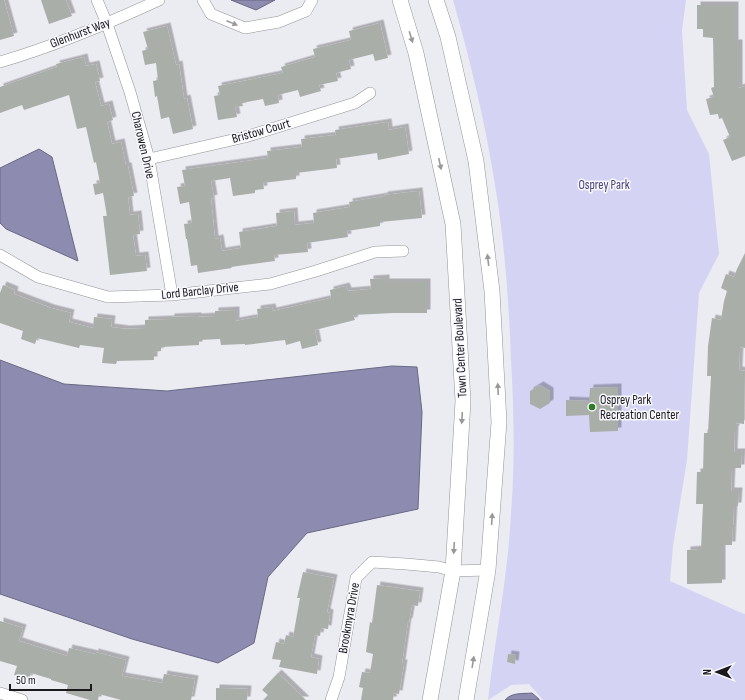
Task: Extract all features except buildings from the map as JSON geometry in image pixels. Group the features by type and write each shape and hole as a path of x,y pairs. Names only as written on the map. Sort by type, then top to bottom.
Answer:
{"street":[{"name":"Charowen Drive","path":"97,0 107,24 130,92 149,159 172,294"},
{"name":"Glenhurst Way","path":"0,62 24,55 107,24 159,0"},
{"path":"203,0 211,14 245,28 279,22 306,11 312,0"},
{"name":"Town Center Boulevard","path":"400,0 416,53 453,224 463,401 453,571 430,700"},
{"path":"436,0 448,37 476,161 492,291 499,422 488,570 466,700"},
{"name":"Bristow Court","path":"149,159 245,137 355,103 370,93"},
{"name":"Lord Barclay Drive","path":"0,254 38,277 108,297 172,294 270,284 375,252 404,251"},
{"name":"Brookmyra Drive","path":"331,700 339,677 356,578 372,562 439,567 453,571 488,570"},
{"path":"0,693 22,700"}],"green space":[{"name":"Osprey Park","path":"453,0 686,0 682,30 687,110 709,154 719,254 699,293 687,460 673,546 670,581 745,614 745,700 543,700 529,684 511,685 488,700 507,560 514,456 508,297 499,212 488,143 478,95"}],"shaded area":[{"path":"231,0 275,0 256,10"},
{"path":"39,149 52,157 78,261 6,229 0,223 0,168"},
{"path":"0,360 64,384 167,391 392,366 417,367 422,412 418,509 307,533 268,577 254,643 218,663 132,639 0,594"},
{"path":"532,693 539,700 505,700 514,695"}],"place":[{"name":"Osprey Park Recreation Center","path":"592,407"}]}
